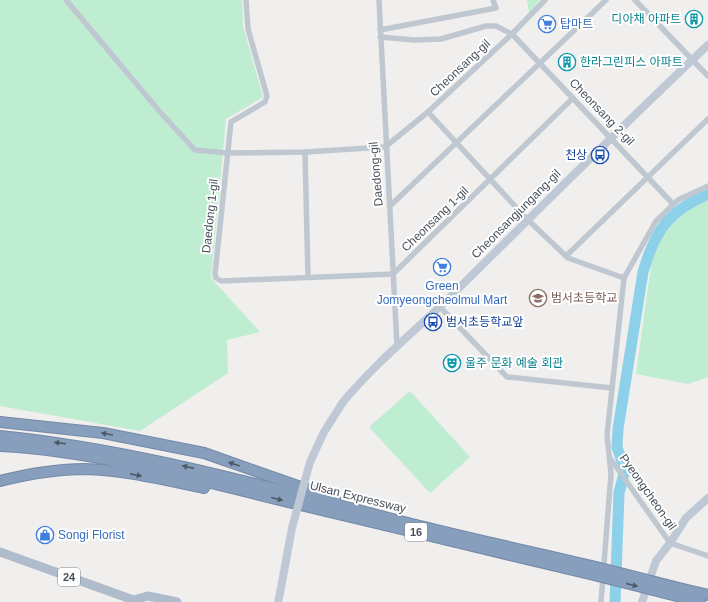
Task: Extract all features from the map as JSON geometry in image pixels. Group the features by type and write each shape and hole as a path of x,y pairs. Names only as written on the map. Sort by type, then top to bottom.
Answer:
{"highway":[{"path":"0,422 103,433 204,453 330,496 348,507"},
{"name":"Ulsan Expressway","path":"0,436 76,445 148,459 348,507 682,593 708,595"},
{"name":"Ulsan Expressway","path":"0,446 50,451 121,463 595,571"},
{"path":"0,481 36,474 84,469 124,473 225,492 239,490"},
{"name":"Ulsan Expressway","path":"682,593 700,602"}],"main road":[{"name":"24","path":"0,552 133,601"},
{"path":"133,601 148,596 177,602"}],"street":[{"path":"66,0 194,150 227,153 305,152 385,147"},
{"name":"Daedong 1-gil","path":"246,0 248,29 267,96 265,102 231,122 216,278 221,281 393,274"},
{"name":"Daedong-gil","path":"379,0 385,147 390,206 397,346"},
{"path":"380,30 496,8 493,0"},
{"name":"Cheonsang-gil","path":"385,147 428,112 512,34 545,0"},
{"path":"390,206 455,142 606,0"},
{"path":"635,0 708,76"},
{"path":"380,37 414,40 441,39 486,26 496,26 512,34"},
{"name":"Cheonsang 2-gil","path":"512,34 673,204"},
{"name":"Cheonsangjungang-gil","path":"278,602 292,528 310,462 324,432 343,402 364,376 440,307 528,219 708,45"},
{"name":"Cheonsang 1-gil","path":"393,274 573,98"},
{"path":"428,112 528,219 566,256 624,278"},
{"path":"566,256 708,119"},
{"path":"305,152 308,277"},
{"name":"Pyeongcheon-gil","path":"601,602 611,474 607,435 624,278 656,221 673,204 708,186"},
{"path":"440,307 507,377 612,388"},
{"name":"Pyeongcheon-gil","path":"608,455 616,469 670,543"},
{"path":"642,602 656,561 686,518 708,498"},
{"path":"670,543 708,556"}],"green space":[{"path":"0,0 242,0 243,26 263,97 226,119 211,278 260,332 227,340 228,373 140,431 0,406"},
{"path":"527,0 540,0 529,13"},
{"path":"708,197 708,377 688,384 636,374 652,258 668,222"},
{"path":"410,391 470,457 430,493 369,427"}],"waterway":[{"path":"615,602 619,493 625,470 617,447 618,429 643,272 652,245 665,224 682,208 708,194"}],"place":[{"name":"디아채 아파트","path":"694,19"},
{"name":"탑마트","path":"547,24"},
{"name":"한라그린피스 아파트","path":"567,62"},
{"name":"천상","path":"600,155"},
{"name":"Green Jomyeongcheolmul Mart","path":"442,267"},
{"name":"범서초등학교","path":"538,298"},
{"name":"범서초등학교앞","path":"433,322"},
{"name":"울주 문화 예술 회관","path":"452,363"},
{"name":"Songi Florist","path":"45,535"}]}
